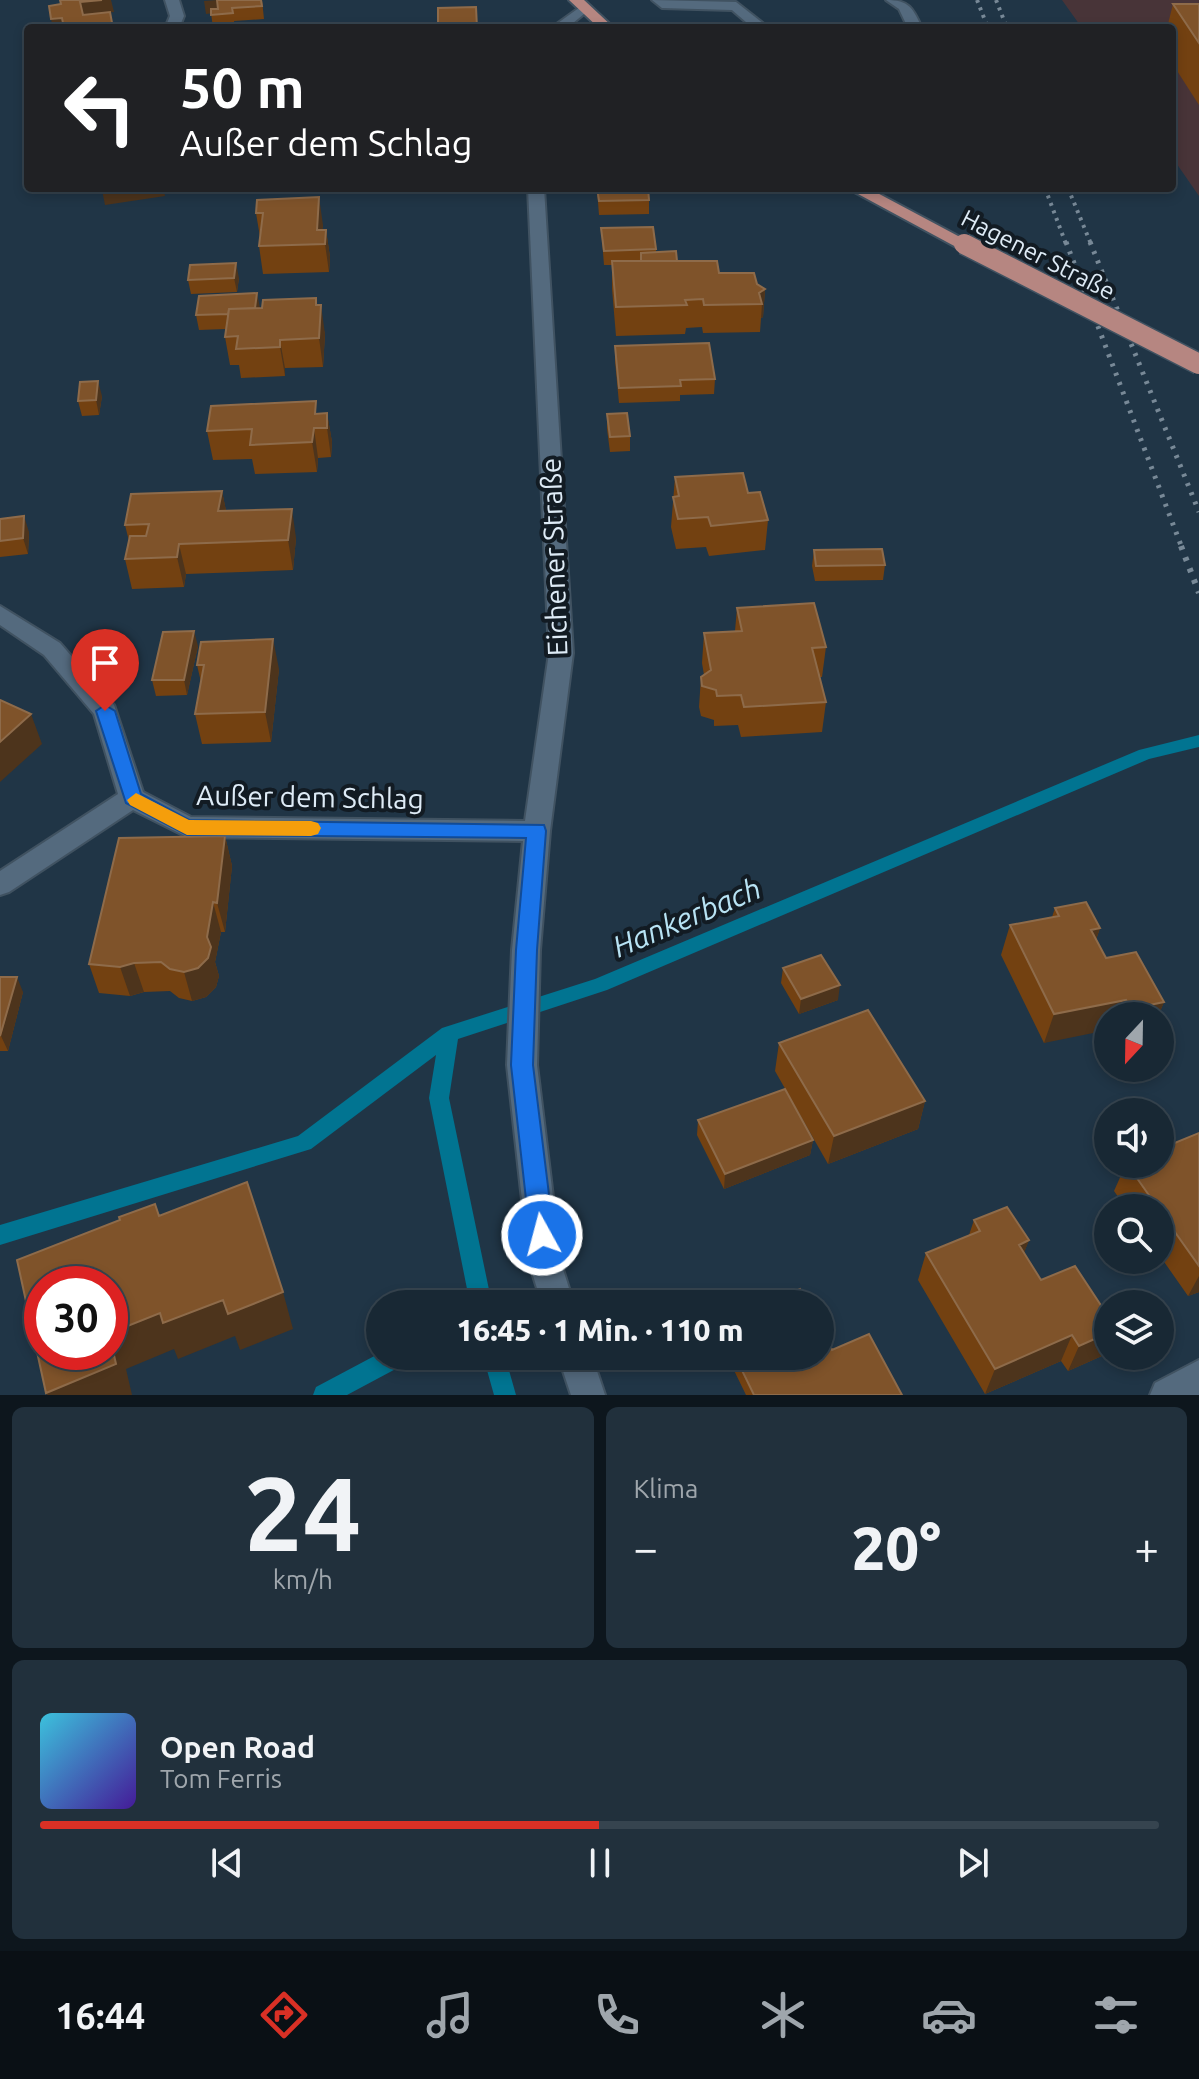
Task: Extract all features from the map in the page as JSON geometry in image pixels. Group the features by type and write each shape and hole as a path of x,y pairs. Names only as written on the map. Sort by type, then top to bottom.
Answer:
{"main road":[{"path":"579,4 602,24"},
{"name":"Hagener Straße","path":"863,192 1199,364"}],"street":[{"path":"172,0 177,16 174,24"},
{"path":"659,0 662,4 741,3 759,24"},
{"path":"893,0 905,7 913,24"},
{"path":"562,24 579,4"},
{"name":"Eichener Straße","path":"536,192 561,653 537,831 526,950 522,1065 545,1263 554,1290"},
{"path":"0,614 52,649 105,711 132,798 0,885"},
{"name":"Außer dem Schlag","path":"132,798 187,827 537,831"},
{"path":"580,1370 588,1395"},
{"path":"1167,1395 1199,1377"}],"shaded area":[{"path":"1062,0 1199,0 1199,196 1176,163 1176,24 1079,24"}],"building":[{"path":"60,0 102,0 80,2 83,15 110,12 112,24 63,24 62,18 51,19 49,6 61,4"},
{"path":"217,0 261,0 262,6 232,8 233,13 211,15 211,9 218,9"},
{"path":"1173,4 1199,4 1199,43"},
{"path":"476,7 477,24 438,24 438,8"},
{"path":"598,192 648,192 649,200 599,201"},
{"path":"319,197 317,230 326,230 325,244 259,246 263,213 256,213 257,200"},
{"path":"653,227 656,249 604,251 601,228"},
{"path":"676,251 677,261 641,261 641,253"},
{"path":"612,261 717,261 719,273 754,273 757,284 765,289 759,293 762,304 704,305 703,299 685,300 687,305 616,307"},
{"path":"236,263 234,278 188,280 190,265"},
{"path":"257,293 255,308 229,309 228,314 196,315 199,296"},
{"path":"316,298 316,305 321,305 319,338 280,340 280,347 236,349 238,336 225,337 229,309 262,308 263,300"},
{"path":"709,343 715,379 680,380 681,386 619,388 615,346"},
{"path":"98,381 96,400 78,401 80,382"},
{"path":"316,401 315,414 327,413 327,428 314,428 312,442 250,445 252,429 207,431 211,406"},
{"path":"627,413 630,436 610,437 607,414"},
{"path":"743,473 748,493 760,492 768,520 711,526 708,517 678,519 673,497 679,496 675,477"},
{"path":"222,491 218,511 292,509 288,540 179,544 177,557 125,559 130,536 146,536 149,524 125,525 131,494"},
{"path":"24,516 23,538 0,541 0,519"},
{"path":"882,549 885,565 816,566 814,550"},
{"path":"814,603 826,647 812,648 826,702 744,707 741,695 717,696 716,690 702,686 701,677 711,670 704,633 742,631 737,608"},
{"path":"194,631 184,680 152,680 163,632"},
{"path":"273,639 265,712 195,714 204,665 197,665 201,642"},
{"path":"0,700 31,714 0,742"},
{"path":"225,836 217,903 213,902 207,937 211,947 208,958 198,968 184,972 170,969 161,962 120,967 89,964 119,838"},
{"path":"1086,902 1100,928 1091,930 1106,958 1136,952 1164,1002 1094,1002 1094,1006 1054,1014 1010,925 1059,916 1055,908"},
{"path":"821,955 840,985 801,999 783,968"},
{"path":"0,977 17,977 0,1036"},
{"path":"868,1010 925,1101 834,1136 779,1043"},
{"path":"785,1089 813,1140 725,1174 698,1120"},
{"path":"1199,1133 1199,1266 1174,1231 1174,1194 1148,1194 1137,1178 1174,1178 1174,1143"},
{"path":"247,1182 283,1292 228,1314 223,1300 163,1323 160,1313 128,1326 128,1266 24,1266 24,1292 17,1260 155,1204 159,1216"},
{"path":"1007,1207 1029,1240 1019,1245 1041,1280 1075,1266 1094,1295 1094,1339 1079,1346 1072,1335 995,1369 926,1253 980,1231 974,1220"},
{"path":"869,1334 902,1395 754,1395 742,1370 834,1370 834,1349"},
{"path":"41,1370 102,1370 46,1393"}],"waterway":[{"name":"Hankerbach","path":"449,1034 600,985 1145,754 1199,741"},
{"path":"0,1235 304,1143 449,1034"},
{"name":"Hankerbach","path":"449,1034 439,1098 478,1290"},
{"path":"324,1395 371,1370"},
{"name":"Hankerbach","path":"498,1370 505,1395"}],"railway":[{"path":"977,0 986,24"},
{"path":"996,0 1005,24"},
{"path":"1046,192 1066,244"},
{"path":"1070,192 1091,244"},
{"path":"1066,242 1182,548"},
{"path":"1090,242 1199,512"},
{"path":"1181,546 1199,593"}],"slow traffic":[{"path":"136,800 187,827 311,828"}],"route":[{"path":"105,711 132,798 187,827 537,831 526,950 522,1065 542,1235"}]}
